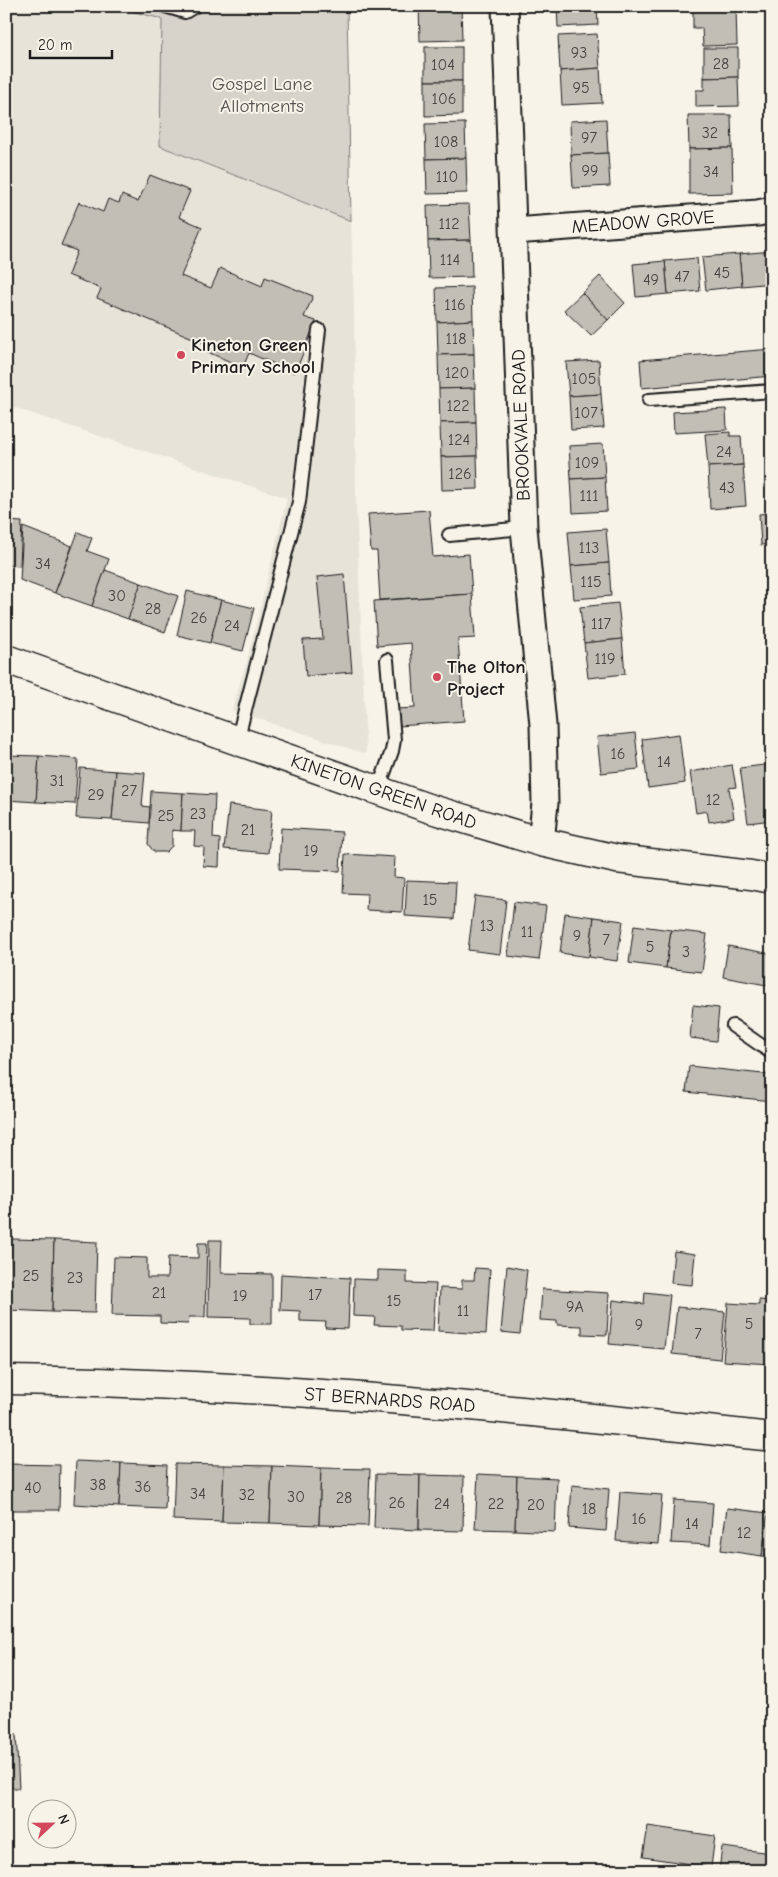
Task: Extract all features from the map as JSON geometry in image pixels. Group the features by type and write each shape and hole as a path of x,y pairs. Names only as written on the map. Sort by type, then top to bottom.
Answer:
{"street":[{"name":"BROOKVALE ROAD","path":"505,6 524,528 543,725 545,803 541,842"},
{"name":"MEADOW GROVE","path":"514,231 758,213 772,210"},
{"name":"KINETON GREEN ROAD","path":"6,659 428,808 541,842 617,859 772,879"},
{"name":"ST BERNARDS ROAD","path":"6,1380 183,1386 368,1396 545,1412 772,1437"}],"lane":[{"path":"165,6 185,12 195,6"},
{"path":"237,740 299,502 319,330"},
{"path":"649,400 772,391"},
{"path":"449,535 524,528"},
{"path":"378,790 394,740 388,660"},
{"path":"733,1026 772,1053"}],"shaded area":[{"name":"Kineton Green Primary School","path":"6,6 111,6 162,18 160,147 351,221 356,501 366,754 232,710 247,661 287,498 6,405"}],"green space":[{"name":"Gospel Lane Allotments","path":"111,6 347,6 351,221 160,146 162,19"}],"building":[{"path":"419,6 461,6 462,40 420,41"},
{"path":"557,6 597,6 598,25 558,27"},
{"path":"736,8 737,45 703,46 702,28 693,28 693,10"},
{"path":"597,34 600,68 560,71 558,36"},
{"path":"425,47 462,47 462,81 425,81"},
{"path":"704,48 738,48 738,77 704,78"},
{"path":"600,68 602,103 562,105 560,71"},
{"path":"738,77 739,106 696,107 696,90 704,90 704,78"},
{"path":"425,81 462,81 462,115 425,116"},
{"path":"688,115 731,115 732,148 689,149"},
{"path":"606,119 608,153 571,155 570,121"},
{"path":"465,123 466,158 426,159 425,124"},
{"path":"732,148 733,193 689,194 689,149"},
{"path":"608,153 610,186 573,188 571,155"},
{"path":"466,158 467,193 427,194 426,159"},
{"path":"150,175 190,191 179,217 202,227 181,276 211,288 220,268 262,286 265,277 313,296 304,317 316,321 295,373 249,353 243,367 205,351 207,344 97,298 101,289 68,275 77,251 61,245 79,202 103,212 108,199 119,203 122,195 138,202"},
{"path":"469,204 471,240 428,241 427,205"},
{"path":"471,240 472,277 429,278 428,241"},
{"path":"772,251 772,283 742,286 739,254"},
{"path":"739,254 742,286 706,290 702,257"},
{"path":"697,258 700,291 668,294 665,261"},
{"path":"665,261 668,294 636,297 633,264"},
{"path":"600,276 625,303 608,320 582,293"},
{"path":"472,287 473,320 437,322 436,288"},
{"path":"582,293 608,320 591,336 564,310"},
{"path":"473,320 474,354 438,355 437,322"},
{"path":"772,349 772,376 642,388 640,360"},
{"path":"474,354 475,388 439,389 438,355"},
{"path":"599,360 601,394 569,396 566,362"},
{"path":"475,388 476,422 440,423 439,389"},
{"path":"601,394 604,428 571,430 569,396"},
{"path":"726,409 727,430 674,433 673,412"},
{"path":"476,422 477,456 441,457 440,423"},
{"path":"730,432 730,436 741,436 743,465 708,467 705,434"},
{"path":"603,444 605,477 571,479 569,446"},
{"path":"477,456 478,489 442,490 441,457"},
{"path":"743,465 746,506 710,509 708,467"},
{"path":"605,477 607,511 573,513 571,479"},
{"path":"429,510 433,557 469,554 472,594 380,600 377,551 371,551 368,514"},
{"path":"772,513 772,544 761,545 759,514"},
{"path":"8,521 22,522 20,566 6,565 6,529 8,530"},
{"path":"23,527 72,546 55,593 20,580"},
{"path":"606,529 609,563 571,566 568,532"},
{"path":"78,532 92,538 87,551 109,559 92,606 55,593"},
{"path":"609,563 611,596 574,599 571,566"},
{"path":"105,570 141,583 128,619 92,606"},
{"path":"344,574 352,672 306,676 303,640 323,639 317,577"},
{"path":"141,583 178,596 165,632 128,619"},
{"path":"187,591 221,600 210,643 177,635"},
{"name":"The Olton Project","path":"472,594 475,638 458,639 464,721 399,726 397,709 415,708 411,643 377,646 374,601"},
{"path":"221,600 254,608 243,651 210,643"},
{"path":"618,603 622,639 584,643 580,607"},
{"path":"622,639 625,674 588,678 584,643"},
{"path":"635,733 639,769 601,773 597,737"},
{"path":"679,734 685,783 648,788 642,739"},
{"path":"6,755 39,756 36,802 6,800"},
{"path":"39,756 78,759 75,804 36,802"},
{"path":"772,764 772,820 748,823 740,768"},
{"path":"732,765 736,787 729,788 734,818 709,822 707,811 696,813 690,772"},
{"path":"80,768 116,771 112,820 76,818"},
{"path":"116,771 145,773 142,806 150,807 149,823 112,820"},
{"path":"151,791 183,793 181,831 172,830 172,846 166,852 154,852 148,844"},
{"path":"183,793 215,795 213,838 220,839 219,867 203,866 204,847 194,846 195,831 181,831"},
{"path":"229,805 272,810 268,853 224,849"},
{"path":"281,828 342,832 340,871 279,869"},
{"path":"345,854 395,857 394,877 404,878 402,912 366,910 367,894 343,893"},
{"path":"407,880 456,882 454,919 405,916"},
{"path":"475,896 506,900 500,954 468,950"},
{"path":"514,902 546,906 539,960 508,956"},
{"path":"565,913 594,917 589,957 560,953"},
{"path":"594,917 623,921 617,961 589,957"},
{"path":"634,925 671,930 666,968 629,963"},
{"path":"671,930 707,934 702,972 666,968"},
{"path":"728,946 772,954 772,986 723,977"},
{"path":"6,985 10,1036 6,1036"},
{"path":"693,1005 719,1008 716,1041 690,1038"},
{"path":"6,1043 8,1043 8,1097 6,1097"},
{"path":"689,1066 772,1075 772,1101 686,1092"},
{"path":"6,1238 11,1239 8,1310 6,1310"},
{"path":"11,1239 54,1240 52,1312 8,1310"},
{"path":"54,1240 97,1242 95,1313 52,1312"},
{"path":"209,1240 222,1240 221,1273 272,1274 272,1324 250,1324 250,1318 208,1317"},
{"path":"198,1243 207,1243 205,1317 189,1317 188,1324 160,1323 160,1316 112,1315 114,1257 147,1258 147,1278 167,1278 168,1257 198,1258"},
{"path":"674,1251 695,1254 692,1285 671,1283"},
{"path":"507,1266 527,1270 520,1334 501,1332"},
{"path":"475,1268 490,1269 486,1334 438,1331 440,1288 462,1289 462,1280 474,1280"},
{"path":"768,1268 772,1268 772,1295 766,1295"},
{"path":"378,1270 407,1271 407,1283 436,1284 433,1331 401,1330 401,1326 374,1325 375,1317 353,1316 354,1279 378,1280"},
{"path":"281,1274 350,1278 348,1329 325,1328 326,1322 300,1321 300,1311 280,1310"},
{"path":"542,1289 609,1293 607,1335 582,1334 582,1326 557,1325 557,1321 540,1320"},
{"path":"645,1292 670,1295 664,1349 609,1344 613,1300 644,1304"},
{"path":"759,1300 772,1301 770,1364 723,1361 728,1303 759,1305"},
{"path":"677,1307 725,1312 720,1359 672,1354"},
{"path":"76,1461 121,1463 119,1507 74,1504"},
{"path":"121,1463 167,1465 165,1509 119,1507"},
{"path":"6,1464 60,1465 59,1510 6,1510"},
{"path":"175,1464 224,1465 222,1522 173,1520"},
{"path":"224,1465 272,1466 270,1523 222,1522"},
{"path":"272,1466 321,1468 319,1525 270,1523"},
{"path":"321,1468 370,1469 368,1526 319,1525"},
{"path":"376,1474 420,1475 419,1530 374,1528"},
{"path":"478,1474 517,1476 515,1530 475,1529"},
{"path":"420,1475 464,1476 463,1531 419,1530"},
{"path":"517,1476 557,1478 555,1532 515,1530"},
{"path":"572,1485 609,1489 606,1531 569,1528"},
{"path":"620,1492 662,1495 658,1544 616,1541"},
{"path":"674,1500 713,1503 710,1545 671,1543"},
{"path":"727,1508 768,1513 762,1556 721,1550"},
{"path":"768,1513 772,1514 772,1557 762,1556"},
{"path":"16,1734 19,1788 6,1788 6,1735"},
{"path":"648,1826 715,1836 711,1867 643,1857"},
{"path":"722,1847 772,1853 772,1871 719,1871"}],"place":[{"name":"Kineton Green Primary School","path":"181,355"},
{"name":"The Olton Project","path":"437,677"}]}
